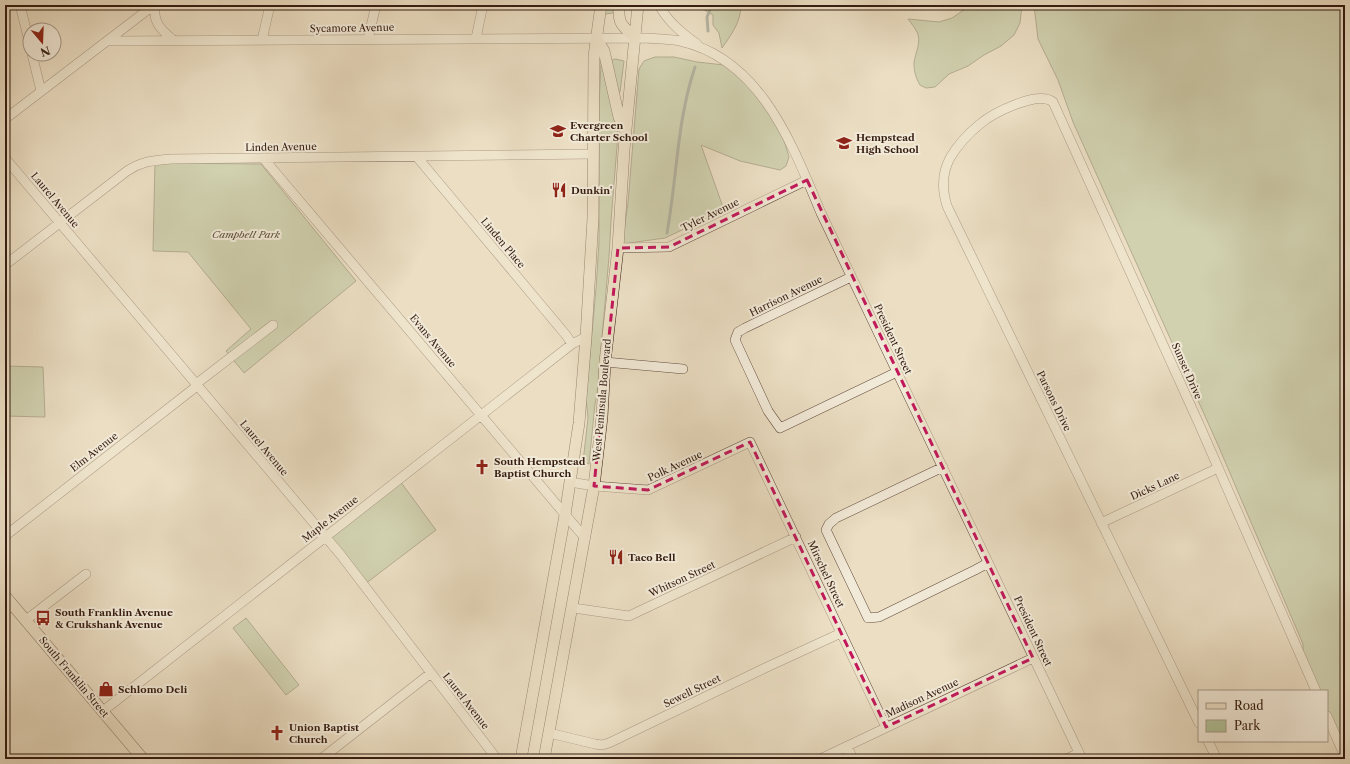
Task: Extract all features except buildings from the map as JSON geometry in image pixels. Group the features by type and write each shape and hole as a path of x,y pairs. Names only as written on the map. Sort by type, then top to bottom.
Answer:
{"main road":[{"name":"West Peninsula Boulevard","path":"521,759 565,515 579,423 593,218 594,56 601,5"},
{"path":"618,5 618,18 622,26 636,38"},
{"name":"West Peninsula Boulevard","path":"544,759 573,608 594,486 602,417 605,362 618,248 626,134 638,5"},
{"path":"597,39 604,51 619,117 626,134"},
{"name":"South Franklin Street","path":"5,596 9,608 26,620 143,759"}],"street":[{"path":"20,5 24,22"},
{"path":"155,5 154,15 156,23 174,41"},
{"path":"5,119 155,5"},
{"path":"262,40 270,5"},
{"path":"368,39 376,5"},
{"path":"476,38 483,5"},
{"path":"659,5 678,30 704,49"},
{"name":"Sycamore Avenue","path":"107,41 476,38 597,39"},
{"name":"President Street","path":"597,39 648,38 680,41 704,49 722,59 750,82 765,100 788,138 821,213 1080,756"},
{"path":"34,62 41,91"},
{"name":"Sunset Drive","path":"1012,107 1032,99 1049,99 1053,102 1218,468 1316,690"},
{"name":"Parsons Drive","path":"1012,107 988,118 963,140 950,158 944,174 943,194 947,206 1198,721"},
{"name":"Linden Avenue","path":"5,265 127,171 137,164 146,161 171,159 593,154"},
{"name":"Linden Place","path":"417,157 572,344"},
{"name":"Laurel Avenue","path":"5,158 340,554 497,759"},
{"name":"Evans Avenue","path":"264,158 585,538"},
{"name":"Tyler Avenue","path":"618,248 669,247 807,180"},
{"name":"Harrison Avenue","path":"852,277 738,332 735,340 768,411 780,428 897,372"},
{"name":"Elm Avenue","path":"5,536 272,325"},
{"name":"Maple Avenue","path":"103,711 572,344 586,337"},
{"path":"605,362 683,369"},
{"name":"Mirschel Street","path":"739,447 750,442 886,727"},
{"name":"Polk Avenue","path":"570,482 594,486 648,490 739,447"},
{"path":"942,468 836,518 829,524 826,530 868,618 879,616 988,563"},
{"name":"Dicks Lane","path":"1101,523 1218,468"},
{"name":"Whitson Street","path":"573,608 629,616 796,537"},
{"path":"26,620 86,574"},
{"name":"Sewell Street","path":"549,733 595,744 609,744 765,668 841,633"},
{"name":"Madison Avenue","path":"820,759 1033,658"},
{"path":"321,759 431,673"},
{"path":"1328,718 1345,757"},
{"path":"1208,742 1217,759"},
{"path":"846,746 853,759"},
{"path":"1066,759 1080,756"}],"highlighted area":[{"path":"807,180 1033,658 886,727 750,442 648,490 594,486 618,248 669,247"}],"green space":[{"path":"607,5 614,5 613,13 605,14"},
{"path":"696,5 741,5 741,11 737,23 722,48 719,33 713,25 713,15"},
{"path":"971,5 1022,5 1020,23 1014,35 1001,46 968,66 949,74 935,87 926,88 920,85 917,80 914,66 919,40 917,32 908,19 939,22 952,18"},
{"path":"1034,5 1345,5 1345,753 1328,712 1328,690 1319,690 1303,654 1303,644 1218,445 1073,122 1058,80 1038,39"},
{"path":"655,57 674,57 697,62 724,65 758,95 782,134 789,157 786,166 780,170 740,161 701,145 724,210 665,238 622,244 628,203 639,69 644,61"},
{"path":"615,59 624,61 620,92 617,92 610,61"},
{"path":"601,62 605,62 618,134 597,394 589,464 583,462 588,418 586,398 599,242 599,106"},
{"name":"Campbell Park","path":"155,163 261,164 356,281 244,373 226,351 251,329 188,252 153,251"},
{"path":"5,366 43,367 45,417 5,416"},
{"path":"400,481 436,530 365,584 327,537"},
{"path":"246,618 299,685 286,695 233,628"}],"waterway":[{"path":"708,31 707,17 712,5"},
{"path":"667,233 684,108 695,67"}],"place":[{"name":"Evergreen Charter School","path":"558,131"},
{"name":"Hempstead High School","path":"844,143"},
{"name":"Dunkin'","path":"559,190"},
{"name":"South Hempstead Baptist Church","path":"482,467"},
{"name":"Taco Bell","path":"616,557"},
{"name":"South Franklin Avenue & Crukshank Avenue","path":"43,618"},
{"name":"Schlomo Deli","path":"106,689"},
{"name":"Union Baptist Church","path":"277,733"}]}
